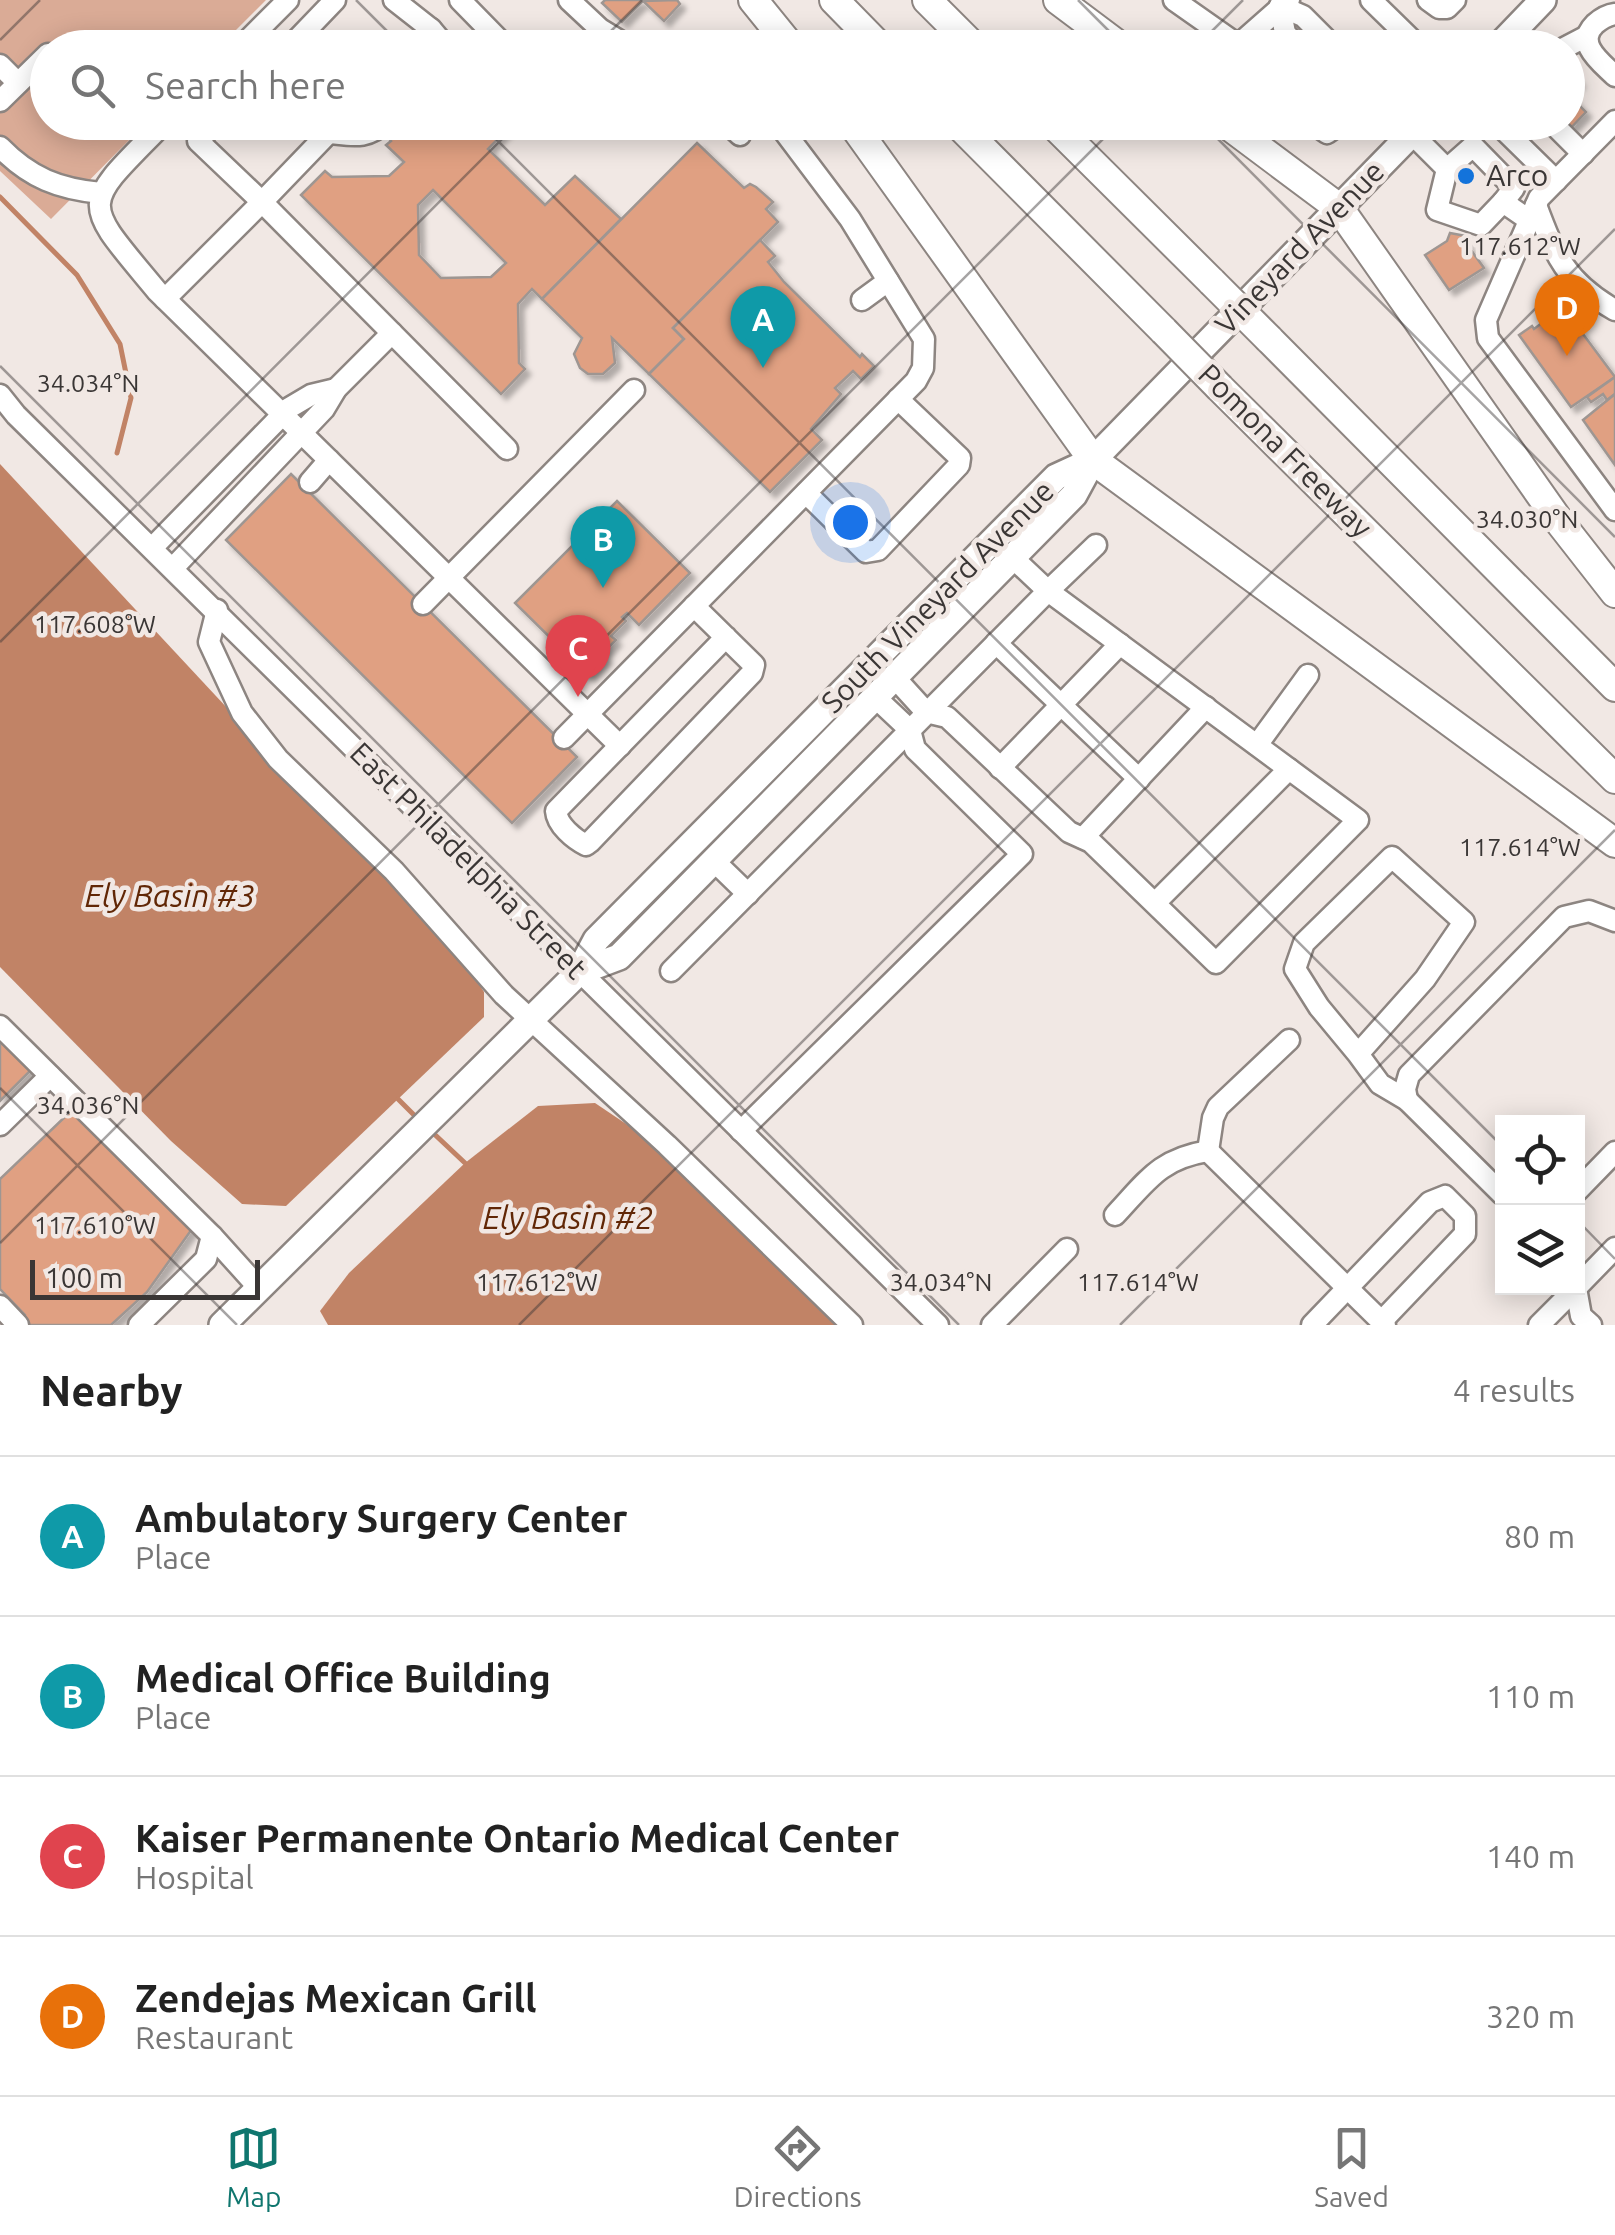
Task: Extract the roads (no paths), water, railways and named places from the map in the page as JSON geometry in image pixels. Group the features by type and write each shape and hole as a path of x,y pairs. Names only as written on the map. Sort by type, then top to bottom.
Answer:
{"highway":[{"path":"753,0 777,30"},
{"path":"834,0 863,30"},
{"path":"927,0 957,30"},
{"path":"1058,0 1098,30"},
{"path":"864,140 1093,460 1615,843"},
{"name":"Pomona Freeway","path":"974,140 1615,779"},
{"path":"1068,140 1615,687"},
{"path":"1248,140 1339,208 1561,524 1615,593"}],"main road":[{"path":"1512,30 1535,3"},
{"name":"Vineyard Avenue","path":"1093,460 1406,140"},
{"name":"South Vineyard Avenue","path":"580,972 619,957 1074,495 1093,460"},
{"name":"South Vineyard Avenue","path":"222,1325 580,972 596,940 1056,477 1093,460"}],"street":[{"path":"258,30 288,0"},
{"path":"306,30 335,0"},
{"path":"394,0 432,29"},
{"path":"460,0 489,30"},
{"path":"569,0 602,30"},
{"path":"1174,0 1217,30"},
{"path":"1371,0 1402,30"},
{"path":"1428,0 1439,8 1447,8 1455,0"},
{"path":"1254,30 1284,3"},
{"path":"1284,3 1285,30"},
{"path":"1284,3 1317,30"},
{"path":"1585,38 1602,18 1615,14"},
{"path":"1588,36 1588,48 1615,76"},
{"path":"0,65 18,83"},
{"path":"0,100 30,71"},
{"path":"1615,122 1556,181 1532,212 1486,320 1488,338 1615,510"},
{"path":"146,140 101,193 98,209 106,230 165,299 620,746"},
{"path":"198,140 507,449"},
{"path":"165,299 322,140"},
{"path":"564,738 916,381 923,368 924,339 850,219 791,140"},
{"path":"1426,140 1447,170"},
{"path":"1514,140 1556,181"},
{"path":"1569,140 1583,154"},
{"path":"1473,146 1514,188 1481,225 1437,210 1447,170 1473,146"},
{"path":"0,147 38,179 70,190 101,193"},
{"path":"1504,202 1532,212 1571,278 1589,295 1615,310"},
{"path":"866,305 892,286"},
{"path":"173,568 392,333"},
{"path":"152,548 284,414 311,395 336,389"},
{"path":"423,604 634,390"},
{"name":"East Philadelphia Street","path":"0,395 938,1325"},
{"path":"806,493 866,552 878,550 960,465 960,458 898,398"},
{"path":"310,482 330,460"},
{"path":"672,971 1096,545"},
{"path":"896,679 926,712 946,717 1069,832 1083,838 1216,963 1358,820 1048,591 1013,558"},
{"path":"694,606 726,637 754,665 752,673 586,845 558,822 556,811 726,637"},
{"path":"217,610 208,642 242,713 278,759 394,871 504,995 852,1325"},
{"path":"996,644 1139,779"},
{"path":"1000,768 1120,644"},
{"path":"1257,745 1308,675"},
{"path":"742,1131 1022,854 915,748 910,730 876,698"},
{"path":"1083,838 1206,708"},
{"path":"1154,903 1289,769"},
{"path":"1358,1054 1425,978 1464,922 1392,857 1304,942 1295,969 1319,1007 1380,1084 1407,1100 1495,1187"},
{"path":"714,860 748,894"},
{"path":"1407,1100 1409,1075 1564,917 1589,911 1615,921"},
{"path":"0,1026 212,1236 259,1288"},
{"path":"1208,1152 1212,1118 1218,1107 1289,1040"},
{"path":"0,1125 50,1076"},
{"path":"1114,1215 1160,1168 1182,1155 1208,1152"},
{"path":"1208,1152 1348,1289 1383,1323 1466,1234 1464,1216 1445,1196 1430,1202 1348,1289 1312,1325"},
{"path":"1585,1183 1615,1152"},
{"path":"139,1325 206,1259 212,1236"},
{"path":"1585,1279 1615,1248"},
{"path":"992,1325 1068,1249"},
{"path":"1539,1325 1569,1295"},
{"path":"1578,1295 1582,1316 1590,1325"},
{"path":"0,1306 18,1325"}],"water":[{"name":"Ely Basin #3","path":"0,464 469,968 484,992 484,1017 286,1206 242,1204 171,1141 0,967"},
{"name":"Ely Basin #2","path":"595,1103 650,1140 838,1325 328,1325 320,1311 349,1273 465,1163 538,1106"}],"waterway":[{"path":"0,197 77,275 120,344 131,398 117,453"},
{"path":"398,1099 419,1120"},
{"path":"431,1131 465,1163"}],"place":[{"name":"Arco","path":"1466,176"},
{"name":"Zendejas Mexican Grill","path":"1567,356"},
{"name":"Ambulatory Surgery Center","path":"763,368"},
{"name":"Medical Office Building","path":"603,588"},
{"name":"Kaiser Permanente Ontario Medical Center","path":"578,697"}]}
